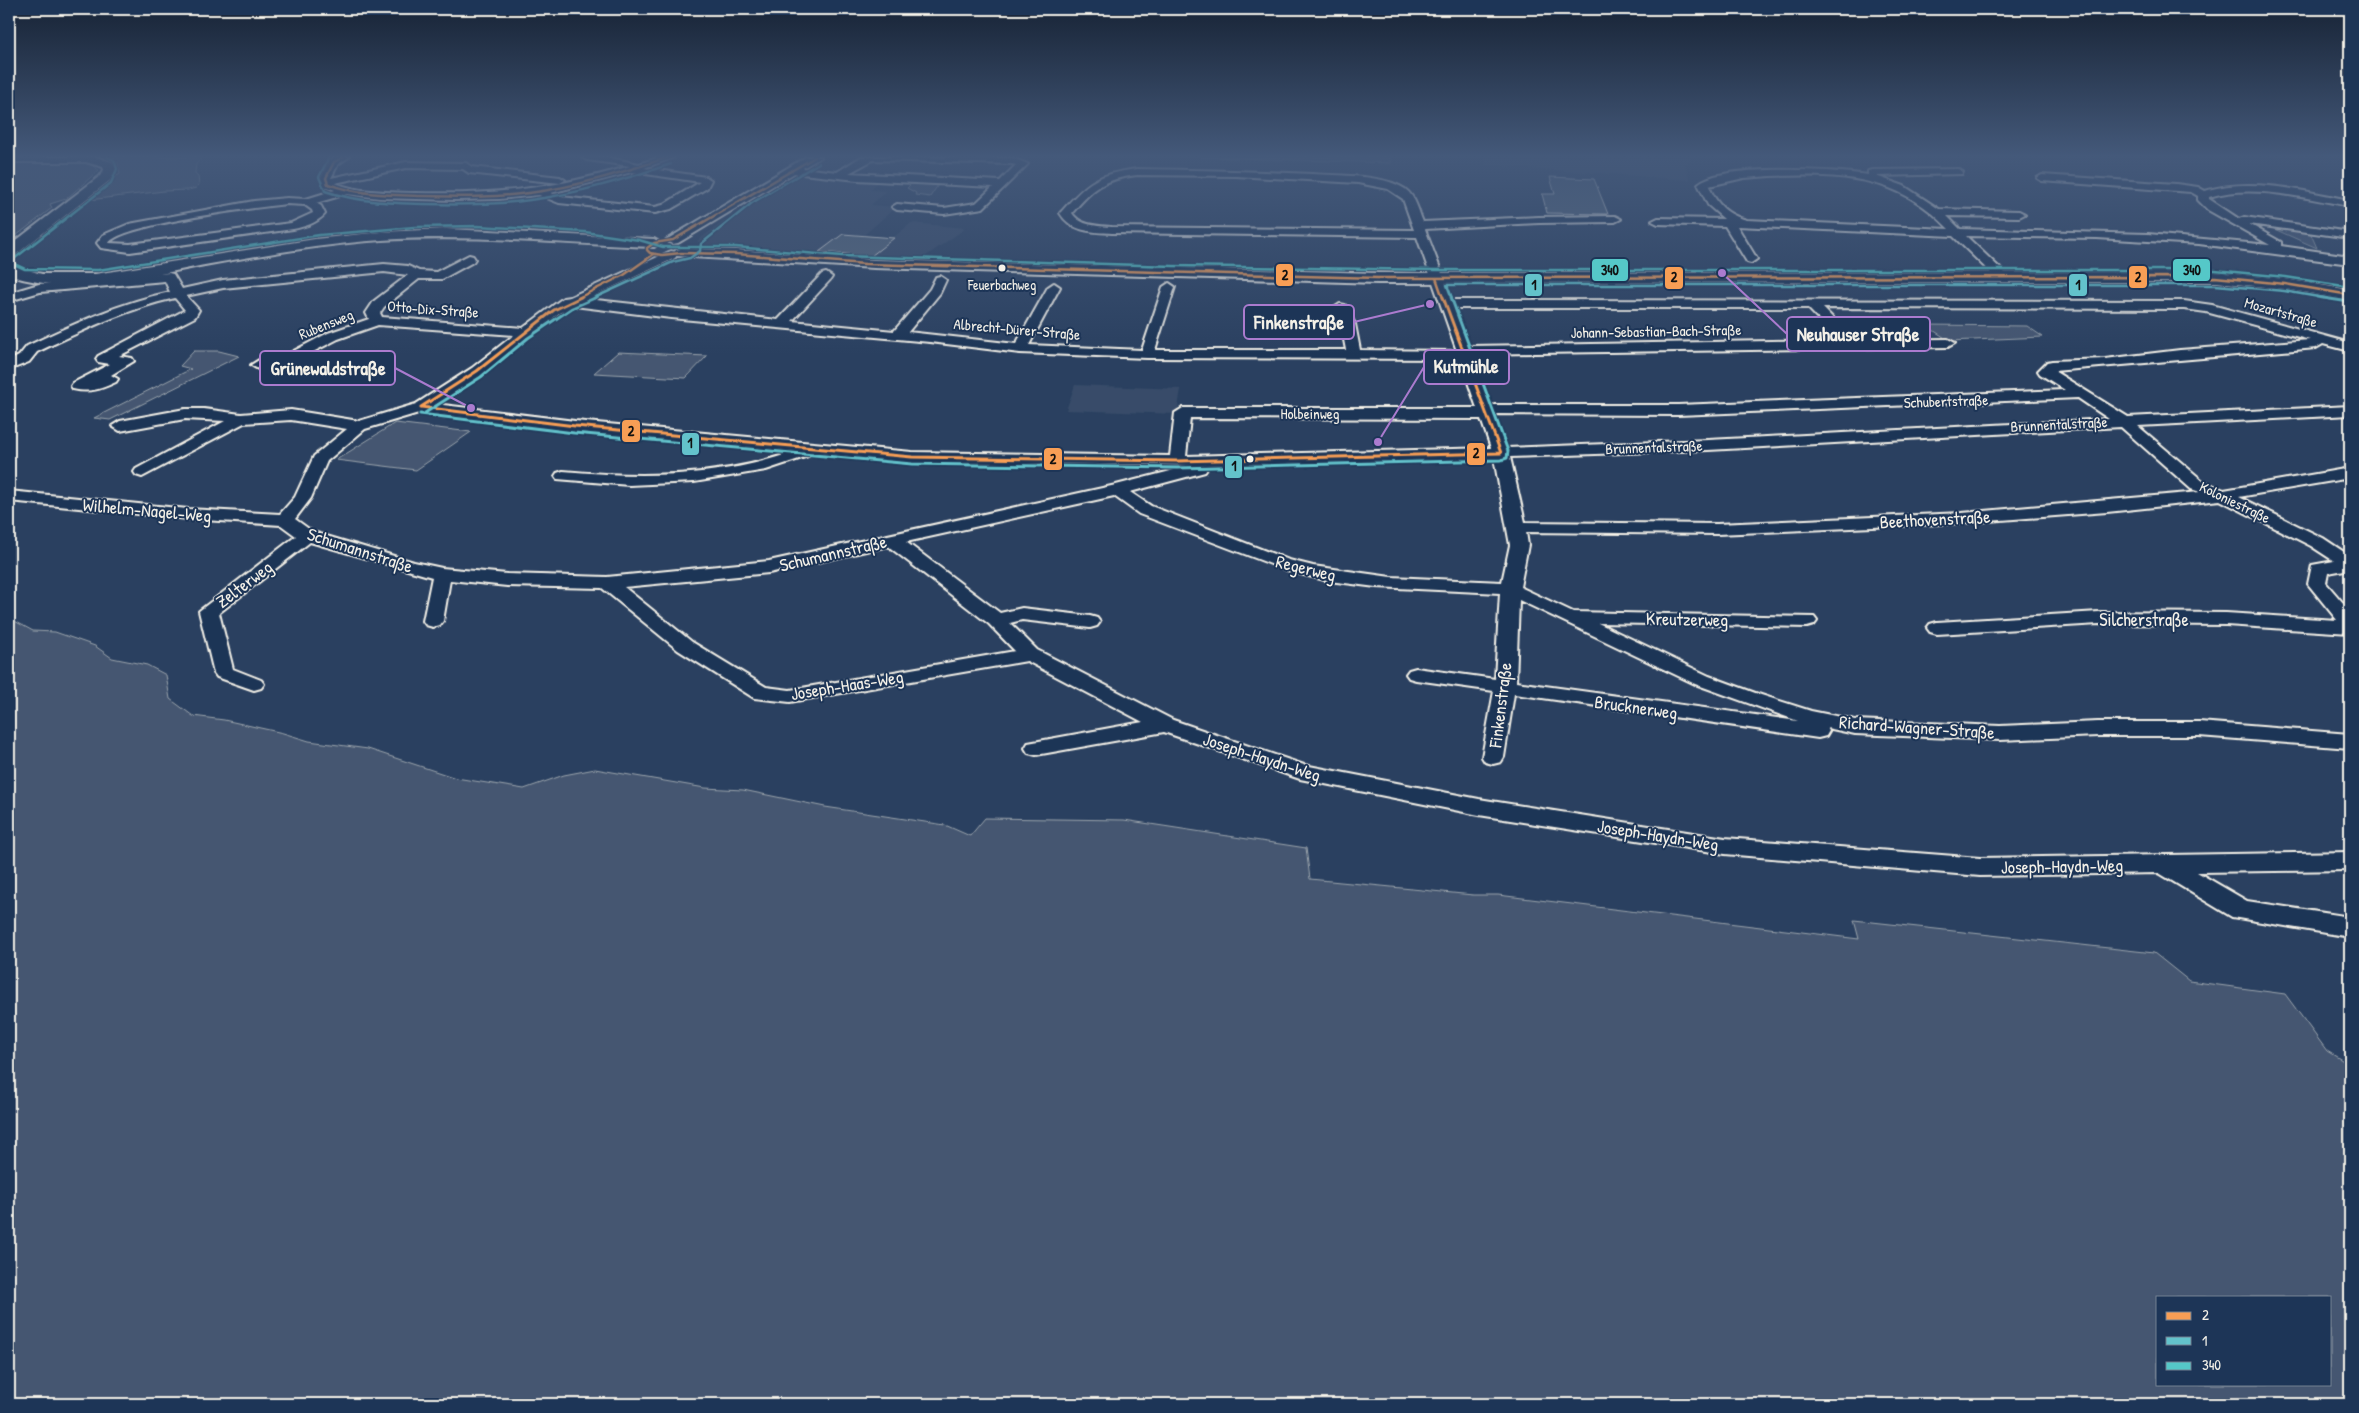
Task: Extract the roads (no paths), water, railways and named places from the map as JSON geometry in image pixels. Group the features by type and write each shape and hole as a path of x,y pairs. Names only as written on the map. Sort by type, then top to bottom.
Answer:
{"street":[{"path":"9,253 47,223"},
{"path":"151,223 119,231 107,237 103,243 111,248 130,248 293,226 300,223"},
{"path":"624,275 651,249 673,240 703,223"},
{"path":"120,426 185,414 241,419 291,415 360,426 420,407 477,371 523,332 568,301 684,249 716,223"},
{"name":"Finkenstraße","path":"1076,223 1112,230 1420,230"},
{"name":"Finkenstraße","path":"1417,223 1501,453 1517,527 1519,545 1510,589 1505,688 1493,757"},
{"path":"1420,230 1504,223"},
{"path":"1729,223 1751,259"},
{"path":"1750,223 1775,226 2108,236 2282,249 2350,260"},
{"path":"1949,223 2003,278"},
{"path":"2239,223 2275,242 2282,249"},
{"path":"2260,223 2350,235"},
{"path":"9,270 23,276 54,279 99,277 130,274 282,247 415,234 478,233 584,239 651,249 684,249 884,264 1183,274 1436,278 2215,277 2285,284 2350,295"},
{"path":"673,240 684,249"},
{"path":"384,268 397,258"},
{"name":"Otto-Dix-Straße","path":"9,366 24,359 32,349 112,312 128,306 178,294 222,284 384,268 408,270 416,276 438,276 469,258"},
{"path":"288,277 295,265"},
{"name":"Otto-Dix-Straße","path":"416,276 379,304 373,313 377,321 523,332"},
{"path":"9,297 39,288 169,277 178,294 192,310 190,314 103,359 127,361 96,377"},
{"path":"781,325 826,277"},
{"path":"898,335 936,290 940,280"},
{"path":"1020,349 1054,287"},
{"path":"1147,354 1170,287"},
{"name":"Albrecht-Dürer-Straße","path":"568,301 619,308 898,335 1020,349 1147,354 1464,352"},
{"name":"Mozartstraße","path":"1446,304 2150,304 2203,307 2350,347"},
{"path":"1810,304 1850,344"},
{"path":"1340,308 1348,324 1354,354"},
{"name":"Rubensweg","path":"288,359 333,336 377,321"},
{"path":"2080,394 2045,371 2052,365 2106,363 2180,354 2329,342"},
{"name":"Johann-Sebastian-Bach-Straße","path":"1464,352 1948,343"},
{"name":"Schubertstraße","path":"1485,411 1678,410 2080,394"},
{"name":"Koloniestraße","path":"2080,394 2123,421 2197,485 2222,495 2317,542 2350,564"},
{"name":"Brunnentalstraße","path":"420,407 575,426 912,457 1177,461 1501,453 2350,410"},
{"name":"Holbeinweg","path":"1177,461 1183,413 1485,411"},
{"path":"142,472 241,419"},
{"name":"Schumannstraße","path":"360,426 320,459 303,498 285,520 307,536 410,567 442,574 507,580 608,583 769,567 1117,490 1199,469 1217,461"},
{"path":"564,476 642,481 693,478 777,464 813,448"},
{"name":"Beethovenstraße","path":"1517,527 1727,529 1962,518 2107,507 2222,495 2350,473"},
{"name":"Regerweg","path":"1117,490 1145,510 1283,564 1306,571 1407,584 1492,585 1510,589"},
{"name":"Wilhelm-Nagel-Weg","path":"9,496 171,513 285,520"},
{"name":"Zelterweg","path":"254,684 224,673 209,611 307,536"},
{"name":"Joseph-Haydn-Weg","path":"892,540 996,620 1030,654 1165,724 1300,772 1479,807 1724,846 1980,866 2164,865 2350,860"},
{"name":"Koloniestraße","path":"2350,564 2319,569 2317,584 2350,623"},
{"path":"433,622 442,574"},
{"name":"Joseph-Haas-Weg","path":"608,583 685,646 761,693 790,696 1030,654"},
{"name":"Richard-Wagner-Straße","path":"1510,589 1702,680 1807,717 1855,727 2000,733 2098,728 2199,729 2350,741"},
{"path":"996,620 1022,614 1090,622"},
{"name":"Kreutzerweg","path":"1568,617 1807,620"},
{"name":"Silcherstraße","path":"1937,628 2100,618 2226,619 2350,627"},
{"name":"Brucknerweg","path":"1416,674 1834,733 1855,727"},
{"path":"1036,748 1165,724"},
{"path":"2164,865 2240,910 2350,927"}],"place":[{"name":"Feuerbachweg","path":"1002,268"},
{"name":"Neuhauser Straße","path":"1722,273"},
{"name":"Finkenstraße","path":"1430,304"},
{"name":"Grünewaldstraße","path":"471,408"},
{"name":"Kutmühle","path":"1378,442"}]}
